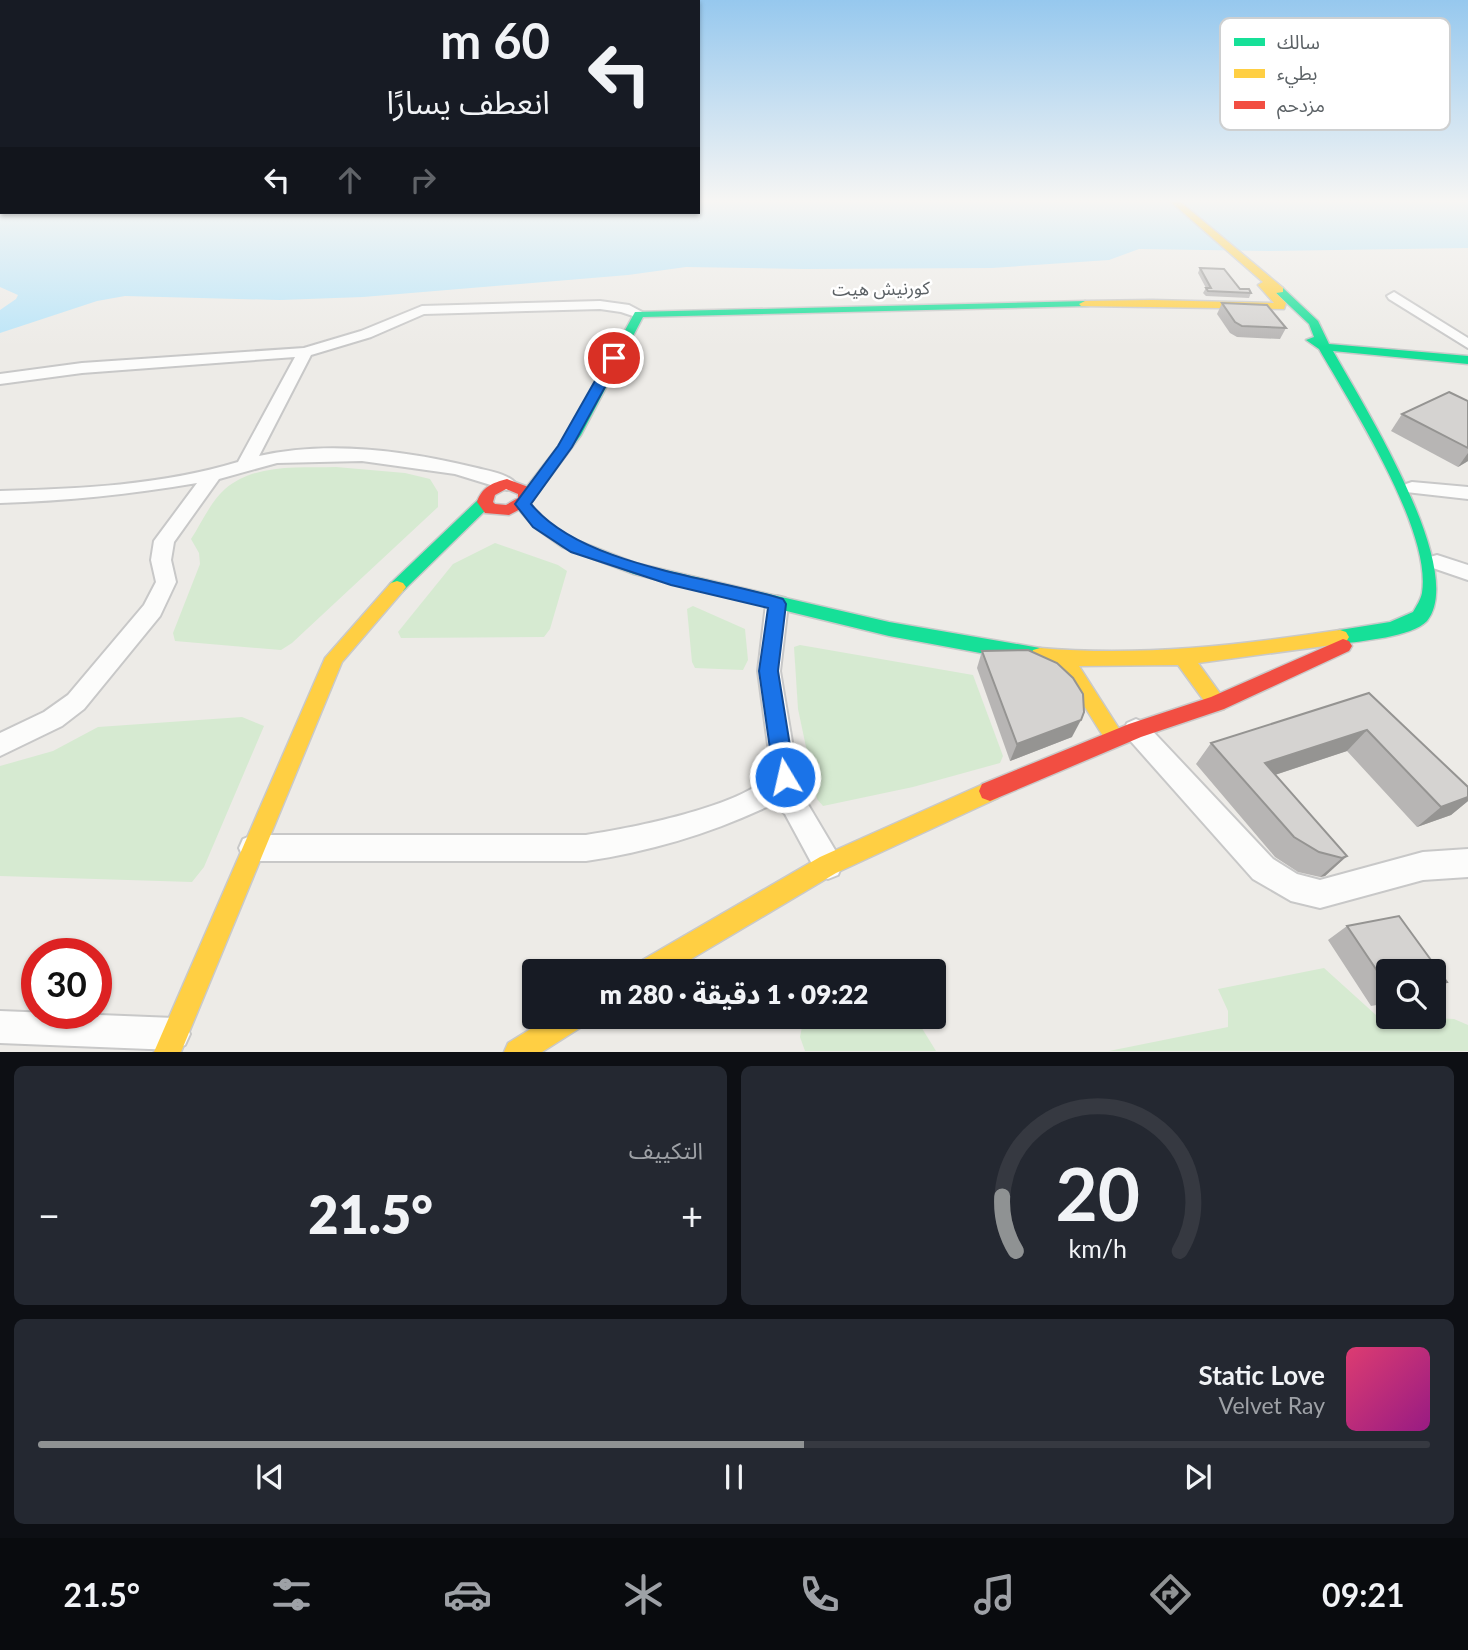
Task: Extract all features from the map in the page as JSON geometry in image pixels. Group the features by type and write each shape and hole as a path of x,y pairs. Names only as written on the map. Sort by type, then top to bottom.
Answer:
{"main road":[{"path":"507,484 522,487 525,500 544,528 577,548 671,578 991,650 1064,658 1183,657 1400,627 1422,616 1434,597 1438,582 1437,562 1412,488 1324,348 1321,334 1310,319 1279,287 1254,271 1229,249"},
{"name":"كورنيش هيت","path":"639,314 1124,303 1280,307 1282,304 1254,271"},
{"name":"كورنيش هيت","path":"1124,303 1196,312 1284,317 1324,348"},
{"path":"418,568 525,500 540,484 565,447 639,314"},
{"path":"1324,348 1468,360"},
{"path":"171,1043 334,658 389,596 491,491 507,484 565,447"},
{"path":"485,500 490,509 507,511"},
{"path":"668,959 828,865 938,813 1125,734 1217,703 1375,632"},
{"path":"1183,657 1217,703"},
{"path":"1064,658 1125,734"},
{"path":"517,1052 554,1029"}],"street":[{"path":"1394,296 1468,344"},
{"path":"0,379 82,368 305,352 366,334 422,310 600,305 624,308 639,314"},
{"path":"245,467 305,352"},
{"path":"0,497 63,496 213,475 277,458 340,454 452,467 507,484"},
{"path":"452,467 485,500"},
{"path":"0,745 53,719 76,702 152,610 166,582 161,560 164,541 213,475"},
{"path":"1412,488 1468,493"},
{"path":"1437,562 1468,573"},
{"path":"253,848 586,848 640,840 735,808 773,790 785,777 769,671 777,604"},
{"path":"1125,734 1257,863 1291,887 1320,894 1423,866 1468,863"},
{"path":"776,786 793,805 828,865"},
{"path":"0,1027 171,1043"}],"green space":[{"path":"336,467 405,473 430,479 438,492 438,507 292,643 281,650 175,641 173,633 200,564 199,553 191,539 220,494 237,481 264,471"},
{"path":"495,543 558,565 567,571 550,629 544,637 401,638 398,632 453,564"},
{"path":"693,606 745,629 748,660 743,670 695,668 692,662 687,609"},
{"path":"800,645 973,675 1003,756 1000,763 913,787 823,806 817,799 798,709 794,647"},
{"path":"242,717 264,726 204,867 192,882 0,876 0,766 53,751 98,727"},
{"path":"1324,968 1376,1015 1376,1029 1446,1029 1446,1019 1454,1019 1468,1025 1468,1051 1109,1051 1228,1027 1228,1011 1218,989"},
{"path":"802,1029 922,1029 936,1051 805,1051 800,1037"}],"water":[{"path":"0,249 1139,249 1109,260 992,268 686,267 628,275 363,297 280,300 125,296 97,301 0,333 0,310 18,295 0,287"},
{"path":"1145,249 1395,249 1268,251"}],"building":[{"path":"1200,268 1224,269 1240,289 1249,289 1251,293 1208,291 1206,288 1211,288"},
{"path":"1222,303 1267,305 1286,328 1242,326 1235,322"},
{"path":"1449,392 1468,401 1468,448 1402,414"},
{"path":"1028,650 1057,663 1073,678 1083,694 1084,712 1081,720 1017,744 982,651"},
{"path":"1369,693 1468,787 1468,797 1441,807 1367,730 1265,763 1347,856 1342,858 1319,852 1294,837 1211,743"},
{"path":"1399,916 1430,959 1376,959 1376,969 1347,926"}],"traffic: fast":[{"path":"1279,290 1314,323 1324,347 1401,482 1418,524 1429,562 1431,594 1420,617 1393,629 1340,637"},
{"path":"527,497 574,435 639,314 1085,304"},
{"path":"1312,340 1324,347 1468,360"},
{"path":"397,587 485,502"},
{"path":"522,504 533,517 567,543 593,555 634,568 889,629 1040,655"}],"traffic: slow":[{"path":"1231,249 1279,290"},
{"path":"1085,304 1280,307 1280,303 1263,285"},
{"path":"167,1052 334,658 397,587"},
{"path":"1040,655 1078,659 1153,659 1228,653 1340,637"},
{"path":"1183,657 1217,703"},
{"path":"1064,658 1115,738"},
{"path":"668,959 828,865 990,791"},
{"path":"517,1052 554,1029"}],"traffic: jam":[{"path":"507,484 526,491 525,500 509,510 490,509 485,502 490,492 507,484"},
{"path":"990,791 1136,730 1217,703 1343,646"}],"route":[{"path":"614,358 565,447 540,484 522,504 538,524 577,548 671,578 777,604 769,671 785,777"}]}
